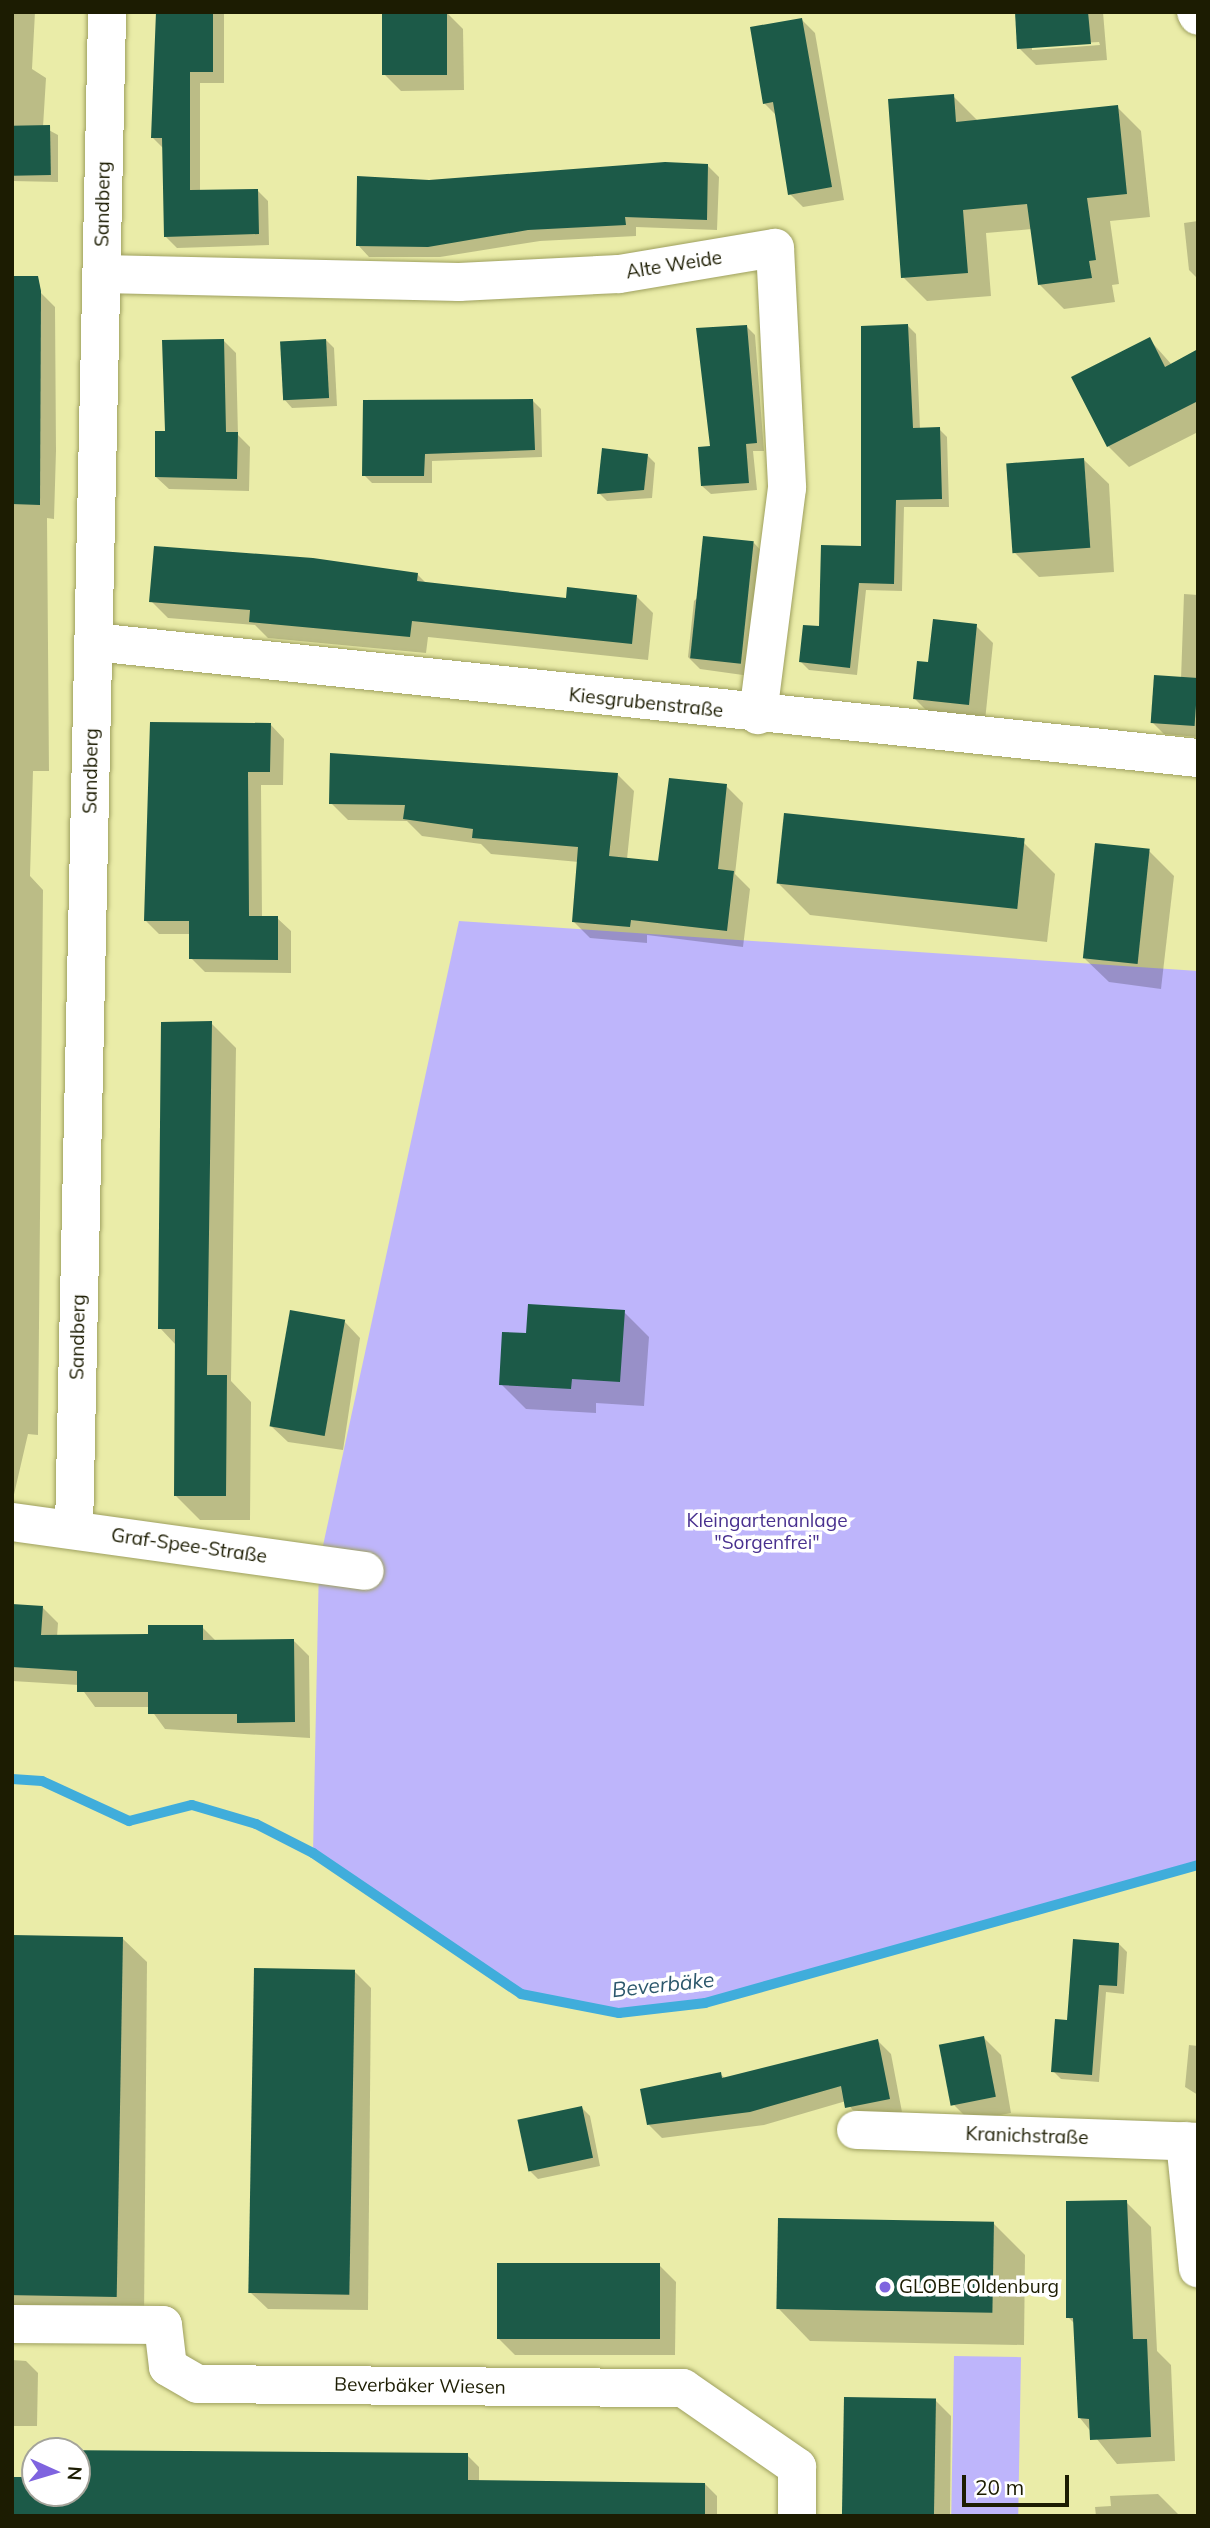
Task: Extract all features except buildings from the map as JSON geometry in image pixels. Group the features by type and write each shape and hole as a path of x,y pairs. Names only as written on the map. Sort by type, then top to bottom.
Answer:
{"street":[{"name":"Sandberg","path":"74,1529 107,12"},
{"name":"Alte Weide","path":"102,274 459,282 619,274 775,248 787,488 758,715"},
{"name":"Kiesgrubenstraße","path":"94,642 758,715 1198,758"},
{"name":"Graf-Spee-Straße","path":"12,1522 365,1571"},
{"name":"Kranichstraße","path":"856,2130 1191,2142"},
{"path":"1191,2142 1198,2269"},
{"name":"Beverbäker Wiesen","path":"12,2324 163,2325 168,2367 198,2384 683,2388 797,2467 797,2516"}],"green space":[{"name":"Kleingartenanlage \"Sorgenfrei\"","path":"459,921 1198,971 1198,1863 705,2003 627,2012 521,1994 313,1853 319,1564"},
{"path":"954,2356 1021,2357 1018,2516 951,2516"}],"waterway":[{"name":"Beverbäke","path":"12,1779 42,1781 129,1821 192,1805 256,1824 313,1853 521,1994 619,2013 705,2003 1198,1865"}],"place":[{"name":"GLOBE Oldenburg","path":"885,2287"}]}
